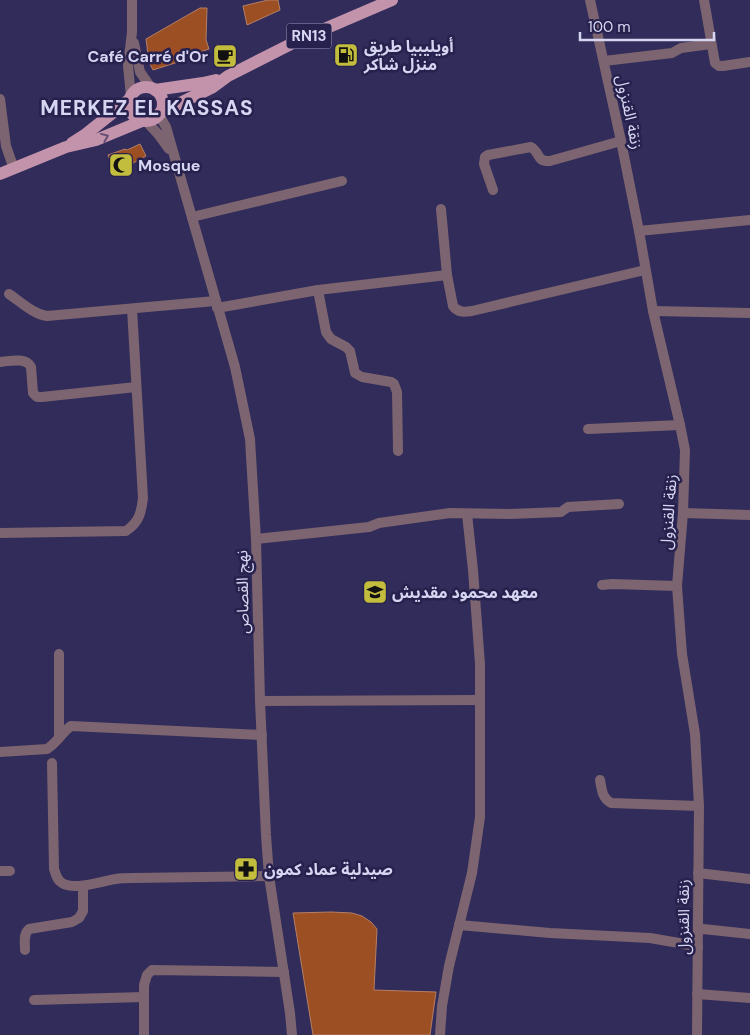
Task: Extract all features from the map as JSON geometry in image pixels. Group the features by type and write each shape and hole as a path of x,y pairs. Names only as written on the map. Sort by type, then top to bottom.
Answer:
{"main road":[{"name":"RN13","path":"0,174 66,147 96,140 144,121 155,119 160,114 213,87 228,76 301,40 392,0"},
{"name":"RN13","path":"66,147 86,134 138,89 203,83 228,76"},
{"path":"154,89 159,94 163,103 160,114"},
{"path":"130,97 131,114 144,121"}],"street":[{"path":"130,97 128,66 132,32 132,0"},
{"name":"زنقة القنزول","path":"590,0 621,141 653,311 685,450 684,513 677,586 682,654 695,734 698,806 697,1035"},
{"path":"704,0 715,63 719,66 750,62"},
{"path":"132,32 140,72 154,89"},
{"path":"604,61 672,53 682,48 711,44"},
{"path":"0,99 6,146 14,169"},
{"name":"نهج القصاص","path":"160,114 166,127 235,367 250,439 256,539 266,836 269,876 292,1035"},
{"name":"نهج القصاص","path":"144,121 158,134 174,156"},
{"path":"493,190 484,164 485,157 488,155 531,146 540,158 550,161 621,141"},
{"path":"192,217 342,181"},
{"path":"441,209 447,275 453,306 464,312 645,270"},
{"path":"639,231 750,220"},
{"path":"9,294 35,312 48,316 132,308 216,305 318,290 447,275"},
{"path":"318,290 326,332 331,339 350,351 355,373 358,376 394,384 397,392 398,450"},
{"path":"0,532 126,531 137,521 143,498 132,308"},
{"path":"653,311 750,313"},
{"path":"0,362 27,362 31,367 33,393 37,397 136,387"},
{"path":"588,429 680,425"},
{"path":"256,539 369,527 379,523 450,513 560,512 568,508 619,504"},
{"path":"684,513 750,515"},
{"path":"440,1035 446,982 472,873 480,817 480,664 474,570 467,514"},
{"path":"602,585 677,586"},
{"path":"59,654 59,738"},
{"path":"260,701 479,700"},
{"path":"0,752 48,749 71,726 262,735"},
{"path":"52,763 54,870 60,882 83,886 132,878 269,876"},
{"path":"600,780 603,797 611,804 698,806"},
{"path":"698,873 750,879"},
{"path":"25,950 25,937 29,929 72,922 79,918 83,911 83,886"},
{"path":"459,925 550,933 650,938 698,947"},
{"path":"698,931 703,929 750,934"},
{"path":"144,1035 145,979 150,971 154,969 284,972"},
{"path":"697,994 750,998"},
{"path":"34,1000 144,997"}],"building":[{"path":"268,0 278,0 280,10 247,25 243,6"},
{"path":"200,8 207,8 206,40 209,49 194,54 194,51 177,59 178,62 153,70 149,62 146,39"},
{"name":"Mosque","path":"140,144 146,156 115,173 108,155"},
{"path":"293,913 352,913 362,916 377,929 374,990 436,992 430,1035 313,1035"}],"place":[{"name":"أويليبيا طريق منزل شاكر","path":"346,55"},
{"name":"Café Carré d'Or","path":"225,56"},
{"name":"Mosque","path":"121,165"},
{"name":"معهد محمود مقديش","path":"375,592"},
{"name":"صيدلية عماد كمون","path":"246,869"}],"district":[{"name":"MERKEZ EL KASSAS","path":"147,108"}]}
